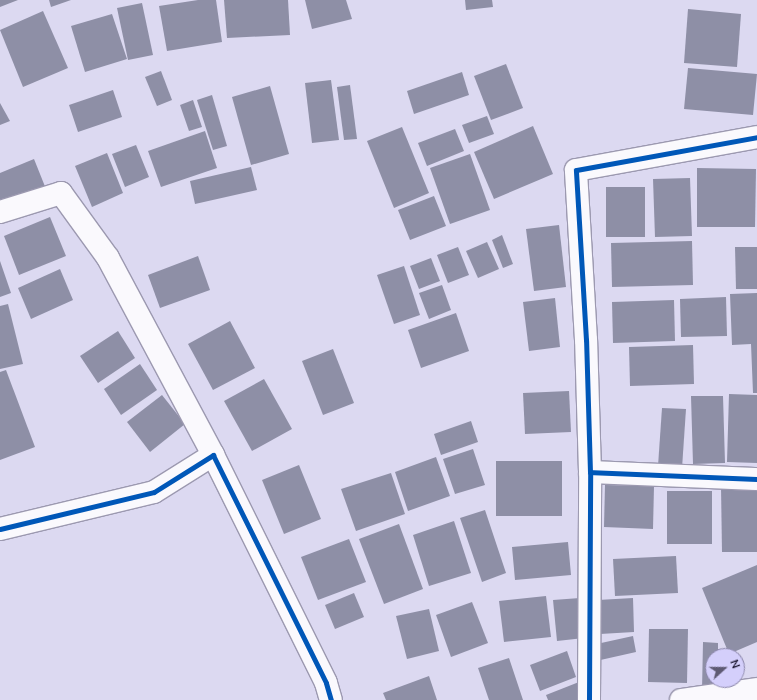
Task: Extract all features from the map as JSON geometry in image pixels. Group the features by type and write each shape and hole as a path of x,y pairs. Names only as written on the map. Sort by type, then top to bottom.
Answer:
{"street":[{"path":"589,700 590,472 576,170 757,137"},
{"path":"0,212 61,193 108,258 213,455 326,683 331,700"},
{"path":"0,529 154,492 213,455"},
{"path":"590,472 757,479"},
{"path":"681,700 757,689"}],"building":[{"path":"0,0 18,0 0,7"},
{"path":"49,0 71,0 51,7"},
{"path":"198,0 216,0 222,42 167,51 159,6"},
{"path":"224,0 288,0 290,35 227,38"},
{"path":"305,0 346,0 352,19 312,29"},
{"path":"465,0 492,0 493,7 466,10"},
{"path":"142,3 153,55 128,60 117,8"},
{"path":"688,9 741,14 737,67 684,63"},
{"path":"43,11 68,68 23,87 0,30"},
{"path":"112,14 127,59 85,72 71,26"},
{"path":"506,64 523,108 491,120 474,76"},
{"path":"688,68 757,74 753,115 684,109"},
{"path":"161,71 172,100 157,106 145,77"},
{"path":"462,72 469,95 414,114 407,91"},
{"path":"331,80 339,140 312,143 305,83"},
{"path":"350,85 357,139 344,140 337,87"},
{"path":"270,86 289,154 251,165 232,97"},
{"path":"113,90 122,117 78,132 69,105"},
{"path":"212,95 227,146 213,150 197,100"},
{"path":"193,100 202,127 189,131 180,105"},
{"path":"0,103 10,121 0,125"},
{"path":"487,116 494,134 469,143 462,125"},
{"path":"533,126 553,174 494,199 474,152"},
{"path":"402,127 429,193 394,208 367,141"},
{"path":"455,129 464,151 427,166 418,143"},
{"path":"205,131 217,168 161,187 148,151"},
{"path":"136,145 149,177 125,187 112,154"},
{"path":"107,153 123,193 92,207 75,166"},
{"path":"470,154 490,210 450,224 430,168"},
{"path":"34,159 46,189 0,207 0,173"},
{"path":"251,167 257,190 195,204 190,181"},
{"path":"697,168 756,169 755,227 697,227"},
{"path":"690,178 692,236 655,237 653,179"},
{"path":"606,187 645,187 645,237 606,237"},
{"path":"434,196 446,226 410,240 398,210"},
{"path":"50,217 66,256 19,275 4,236"},
{"path":"559,225 566,287 534,291 526,229"},
{"path":"502,235 513,264 503,268 492,240"},
{"path":"692,241 693,285 612,287 611,243"},
{"path":"487,242 499,269 478,278 466,251"},
{"path":"458,247 469,275 448,283 437,255"},
{"path":"735,247 757,247 757,289 736,289"},
{"path":"198,256 210,290 160,308 148,275"},
{"path":"431,258 440,281 419,289 410,266"},
{"path":"0,261 11,293 0,297"},
{"path":"404,266 420,315 394,324 377,275"},
{"path":"60,269 73,300 31,319 18,288"},
{"path":"442,285 451,310 429,319 419,293"},
{"path":"757,293 757,393 753,393 751,344 732,345 730,294"},
{"path":"726,297 727,336 681,337 680,299"},
{"path":"555,298 560,347 529,351 523,302"},
{"path":"674,300 675,341 613,343 612,302"},
{"path":"8,304 23,364 0,369 0,306"},
{"path":"456,313 469,351 421,368 408,330"},
{"path":"230,321 255,368 213,390 188,344"},
{"path":"118,331 135,358 98,383 80,356"},
{"path":"693,345 694,384 630,386 629,347"},
{"path":"333,349 354,403 323,415 302,361"},
{"path":"140,364 157,390 121,415 104,389"},
{"path":"6,370 35,447 0,460 0,372"},
{"path":"264,379 292,429 252,451 224,401"},
{"path":"569,391 571,432 525,434 523,393"},
{"path":"729,394 757,395 757,463 727,462"},
{"path":"162,395 185,424 150,452 127,422"},
{"path":"691,396 723,396 725,463 693,464"},
{"path":"662,408 686,409 682,468 658,466"},
{"path":"471,421 478,442 441,455 434,434"},
{"path":"473,449 485,485 455,494 443,459"},
{"path":"436,457 450,496 408,511 395,472"},
{"path":"496,461 562,461 562,516 496,516"},
{"path":"299,465 321,519 284,534 262,480"},
{"path":"391,473 405,514 356,531 341,489"},
{"path":"605,485 654,486 653,529 604,527"},
{"path":"721,486 757,486 757,552 722,552"},
{"path":"667,491 712,491 712,544 667,544"},
{"path":"485,510 506,573 482,582 460,518"},
{"path":"454,521 471,573 429,586 413,535"},
{"path":"399,524 423,589 384,604 359,539"},
{"path":"349,539 366,582 318,600 301,557"},
{"path":"568,542 571,575 515,580 512,547"},
{"path":"676,556 678,593 615,596 613,559"},
{"path":"757,565 757,642 743,648 727,648 702,588"},
{"path":"354,593 364,617 335,629 325,605"},
{"path":"546,596 551,637 504,642 499,601"},
{"path":"580,598 584,638 557,641 553,600"},
{"path":"633,598 634,632 600,634 598,600"},
{"path":"472,602 488,643 451,657 436,615"},
{"path":"429,609 439,651 407,659 396,616"},
{"path":"649,629 688,629 687,683 648,682"},
{"path":"633,636 636,652 596,661 592,645"},
{"path":"703,642 718,643 718,648 705,648 705,688 731,688 731,690 702,690"},
{"path":"567,651 576,677 540,691 530,665"},
{"path":"509,658 523,700 489,700 478,668"},
{"path":"429,676 437,700 386,700 383,693"},
{"path":"579,682 586,700 548,700 546,695"}],"cycle path":[{"path":"590,472 586,340 576,170 757,137"},
{"path":"0,529 154,492 213,455 326,683 331,700"},
{"path":"589,700 590,472 757,479"}]}
